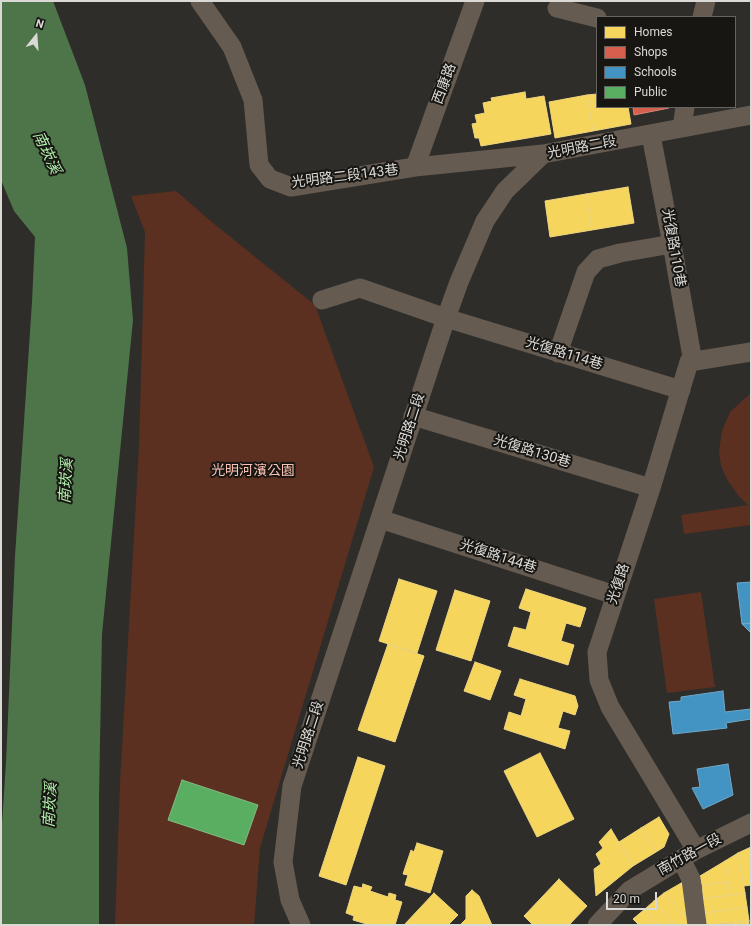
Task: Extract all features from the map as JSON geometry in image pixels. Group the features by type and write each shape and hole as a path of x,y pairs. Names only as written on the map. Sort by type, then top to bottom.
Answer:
{"street":[{"name":"光明路二段143巷","path":"200,1 232,47 253,100 260,165 270,179 291,187 415,167 543,154"},
{"name":"西康路","path":"415,167 475,1"},
{"path":"702,16 706,1"},
{"path":"557,8 596,18"},
{"path":"682,128 685,108"},
{"name":"光明路二段","path":"301,925 290,900 283,862 292,786 446,318 459,282 485,221 505,191 543,154 751,116"},
{"name":"光復路110巷","path":"651,135 693,362"},
{"path":"558,353 586,272 598,259 620,253 672,244"},
{"name":"光復路114巷","path":"322,300 360,288 446,318 681,390"},
{"path":"693,362 751,352"},
{"name":"光復路","path":"693,362 689,362 597,652 598,680 610,707 688,854 697,925"},
{"name":"光復路130巷","path":"413,416 650,488"},
{"name":"光復路144巷","path":"380,519 615,595"},
{"name":"南竹路一段","path":"597,925 630,890 688,854 751,823"}],"green space":[{"name":"光明河濱公園","path":"176,191 213,223 315,305 374,467 260,848 254,925 115,925 120,783 139,447 145,232 131,196"},
{"path":"751,393 751,525 684,534 681,515 748,505 738,495 728,481 721,466 719,451 722,431 730,412"},
{"path":"701,592 715,687 667,693 654,599"}],"water":[{"name":"南崁溪","path":"1,1 53,1 85,85 127,248 133,320 102,634 99,796 99,925 1,925 1,839 15,556 35,237 14,211 1,180"}],"building: Homes":[{"path":"525,92 526,99 544,96 551,134 481,146 479,138 475,138 472,124 477,123 475,115 485,113 483,103 492,101 491,98"},
{"path":"596,94 596,108 628,108 631,124 593,131 587,95"},
{"path":"587,95 593,131 555,138 549,102"},
{"path":"628,187 634,223 592,230 586,194"},
{"path":"586,194 592,230 550,237 545,201"},
{"path":"399,579 437,591 417,653 379,641"},
{"path":"526,589 586,608 580,627 566,623 561,641 574,645 568,665 508,646 514,627 526,630 531,612 519,608"},
{"path":"455,590 490,601 471,661 436,650"},
{"path":"388,644 424,656 395,742 358,730"},
{"path":"475,662 501,671 490,700 464,691"},
{"path":"520,679 575,696 578,706 575,715 563,711 558,728 570,731 565,749 504,729 509,712 521,716 526,699 514,695"},
{"path":"540,753 574,819 537,837 504,771"},
{"path":"358,757 385,766 346,885 319,876"},
{"path":"659,817 669,834 664,847 656,852 641,828"},
{"path":"641,828 656,852 633,866 619,842"},
{"path":"611,829 633,866 596,896 594,869 601,864 596,854 603,848 599,842"},
{"path":"417,843 443,851 430,893 405,885 408,875 403,874 411,850 414,852"},
{"path":"751,847 751,885 744,886 738,853"},
{"path":"738,853 745,893 730,895 725,861"},
{"path":"725,861 728,882 702,885 700,876"},
{"path":"559,879 587,906 569,925 533,925 524,916"},
{"path":"683,882 691,925 664,893"},
{"path":"728,882 730,895 703,899 702,885"},
{"path":"363,884 372,887 370,891 388,897 389,893 396,895 395,900 402,902 395,925 370,925 353,920 354,916 346,913 354,886 362,888"},
{"path":"472,890 479,896 492,925 461,924 466,919 466,896"},
{"path":"434,893 458,915 448,925 404,925"},
{"path":"664,893 691,925 675,925 654,901"},
{"path":"745,893 747,907 705,913 703,899"},
{"path":"654,901 675,925 658,925 645,909"},
{"path":"747,907 749,921 707,925 705,913"},
{"path":"645,909 658,925 639,925 633,919"},
{"path":"749,921 749,925 717,925"}],"building: Shops":[{"path":"633,108 669,108 634,115"}],"building: Schools":[{"path":"751,582 751,623 742,624 737,583"},
{"path":"751,623 751,633 742,624"},
{"path":"723,691 725,712 751,709 751,719 726,723 727,728 673,734 669,702 681,701 681,697"},
{"path":"728,764 733,795 703,809 692,788 700,787 697,769"}],"building: Public":[{"path":"182,780 258,805 244,845 168,820"}]}
